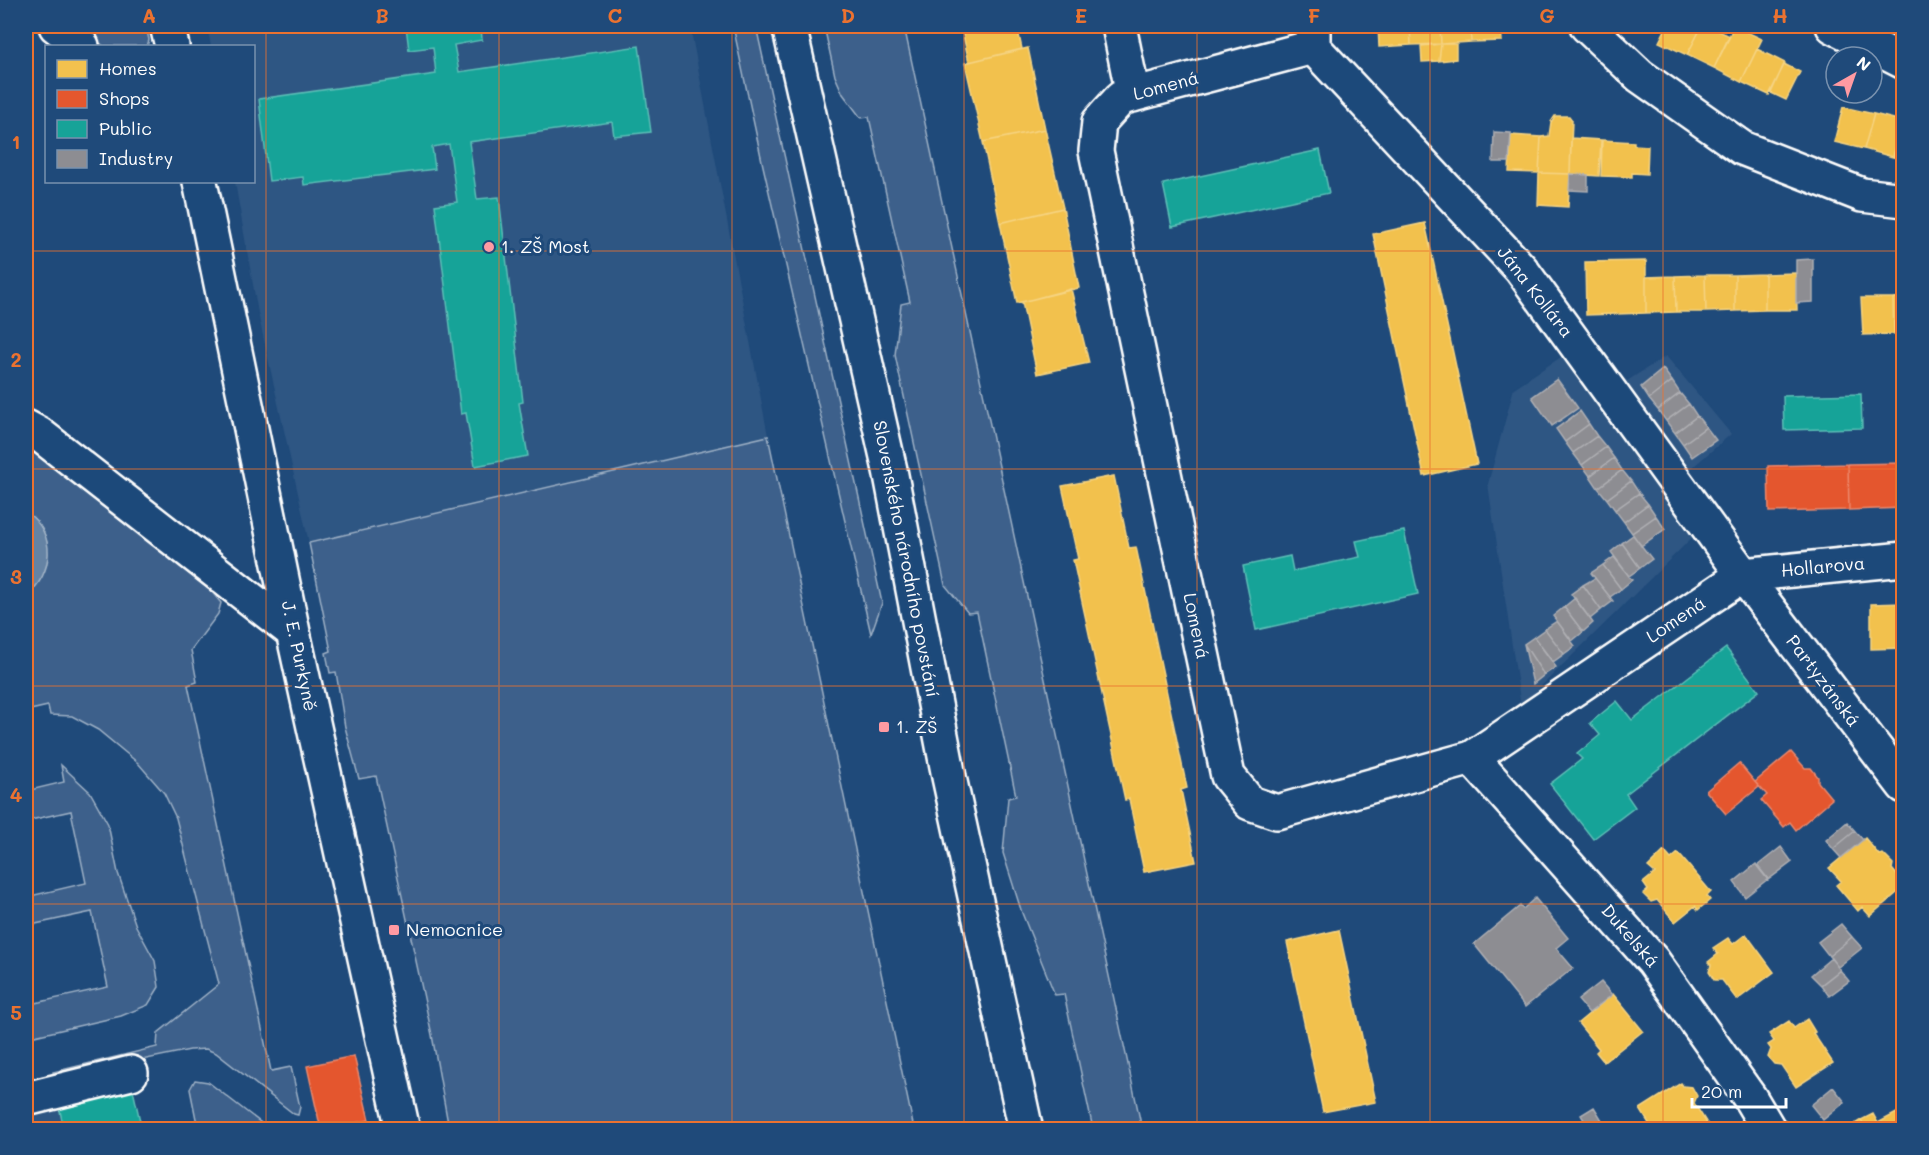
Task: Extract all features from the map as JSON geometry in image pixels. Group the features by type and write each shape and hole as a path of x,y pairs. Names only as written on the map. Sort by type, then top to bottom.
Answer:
{"street":[{"path":"56,26 81,45"},
{"path":"167,26 172,45"},
{"name":"Slovenského národního povstání","path":"789,26 890,470 949,777 1026,1130"},
{"path":"1119,26 1133,94"},
{"path":"1587,26 1640,76 1742,148 1862,195 1904,200"},
{"path":"1833,26 1904,62"},
{"name":"Lomená","path":"1313,36 1121,98 1099,122 1096,151 1228,776 1250,803 1277,812 1472,758 1743,575"},
{"name":"Jána Kollára","path":"1313,36 1521,269 1743,575"},
{"name":"J. E. Purkyně","path":"200,183 293,632 403,1130"},
{"path":"26,427 39,434 293,632"},
{"name":"Hollarova","path":"1743,575 1904,559"},
{"name":"Partyzánská","path":"1743,575 1904,786"},
{"name":"Dukelská","path":"1472,758 1653,961 1750,1098 1769,1130"},
{"path":"26,1099 131,1073"}],"shaded area":[{"path":"77,26 146,26 149,40 147,45 103,45"},
{"name":"1. ZŠ Most","path":"207,26 690,26 768,436 309,543 258,313 235,183 255,183 255,45 211,45"},
{"path":"733,26 756,26 882,603 871,634 763,166"},
{"path":"824,26 904,26 1142,1129 1093,1129 1064,994 1055,995 1022,913 1003,853 1008,798 1016,796 977,612 968,613 945,585 895,355 901,304 910,302 869,117 861,118 843,94 835,76"},
{"path":"1587,340 1627,381 1666,356 1731,434 1687,472 1714,516 1521,706 1488,484 1514,388"},
{"path":"768,436 914,1129 449,1129 432,1035 376,776 359,779 345,727 336,672 330,673 326,653 331,651 309,543"},
{"path":"26,446 211,591 221,603 218,614 191,650 197,682 188,685 271,1071 291,1067 300,1107 298,1115 216,1053 206,1049 190,1050 55,1078 53,1072 157,1047 158,1033 219,984 176,818 164,793 138,763 98,730 72,716 50,715 48,706 26,711 26,596 41,577 46,565 47,554 43,531 26,512"},
{"path":"26,512 43,531 48,554 42,577 26,596"},
{"path":"61,765 90,792 108,824 118,873 136,926 155,961 159,987 148,1005 121,1016 26,1038 26,1005 108,987 92,912 26,926 26,897 86,883 71,811 26,821 26,791 64,782"},
{"path":"195,1080 208,1082 269,1129 198,1129 190,1089"},
{"path":"133,1090 142,1129 26,1129 26,1114"}],"building: Homes":[{"path":"961,26 1017,26 1022,49 969,62"},
{"path":"1378,26 1410,26 1411,45 1379,47"},
{"path":"1410,26 1440,26 1441,44 1411,45"},
{"path":"1440,26 1470,26 1471,42 1441,44"},
{"path":"1470,26 1501,26 1502,41 1471,42"},
{"path":"1667,26 1702,26 1687,55 1659,42"},
{"path":"1702,26 1708,26 1730,36 1714,68 1687,55"},
{"path":"1734,26 1762,39 1741,82 1714,68"},
{"path":"1441,44 1439,61 1422,62 1421,46"},
{"path":"1441,44 1456,44 1456,59 1439,61"},
{"path":"1028,48 1045,129 983,142 965,63"},
{"path":"1757,49 1785,63 1769,95 1741,82"},
{"path":"1784,64 1800,72 1786,100 1771,93"},
{"path":"1843,107 1874,114 1864,149 1834,142"},
{"path":"1874,114 1902,121 1893,157 1864,149"},
{"path":"1555,116 1569,116 1572,120 1570,174 1539,173 1541,137 1549,136 1551,122"},
{"path":"1904,117 1904,159 1893,157"},
{"path":"1045,129 1063,208 1000,223 983,142"},
{"path":"1511,135 1541,137 1539,173 1509,172"},
{"path":"1571,138 1601,140 1599,176 1570,174"},
{"path":"1602,140 1634,142 1634,145 1648,146 1647,174 1632,173 1632,177 1601,176"},
{"path":"1539,173 1570,174 1568,207 1538,205"},
{"path":"1063,208 1079,288 1017,303 1000,223"},
{"path":"1425,223 1477,464 1424,476 1373,234"},
{"path":"1646,261 1646,313 1586,315 1585,262"},
{"path":"1796,273 1797,310 1765,310 1765,274"},
{"path":"1765,274 1765,310 1735,311 1735,275"},
{"path":"1705,275 1706,312 1676,312 1675,276"},
{"path":"1705,275 1735,275 1735,311 1706,312"},
{"path":"1675,276 1676,312 1646,313 1646,277"},
{"path":"1071,289 1089,363 1037,374 1022,302"},
{"path":"1904,297 1904,334 1894,334 1893,298"},
{"path":"1861,298 1893,298 1894,334 1863,335"},
{"path":"1114,476 1129,548 1136,547 1187,788 1181,790 1196,862 1144,872 1129,799 1125,800 1073,560 1078,559 1062,486"},
{"path":"1904,603 1904,648 1871,649 1871,604"},
{"path":"1865,838 1879,855 1883,854 1893,864 1892,869 1904,883 1904,887 1870,916 1862,907 1858,911 1836,885 1841,881 1829,868"},
{"path":"1664,851 1671,859 1678,853 1711,892 1707,896 1710,900 1698,910 1695,906 1675,922 1657,900 1651,902 1643,894 1648,890 1643,883 1655,873 1648,867"},
{"path":"1339,930 1376,1102 1323,1112 1287,942"},
{"path":"1746,934 1774,972 1737,1000 1722,980 1714,980 1709,972 1711,965 1708,962 1718,954 1713,948 1728,938 1733,944"},
{"path":"1613,994 1643,1031 1604,1062 1596,1052 1599,1049 1578,1023"},
{"path":"1807,1019 1815,1032 1813,1033 1833,1063 1796,1087 1781,1065 1774,1064 1768,1057 1771,1049 1768,1045 1774,1041 1769,1034 1789,1021 1794,1028"},
{"path":"1681,1083 1683,1086 1692,1087 1697,1096 1694,1103 1708,1125 1700,1130 1653,1130 1640,1109"},
{"path":"1904,1109 1904,1130 1867,1130 1861,1120 1873,1114 1878,1123"},
{"path":"1861,1120 1867,1130 1852,1130 1850,1127"}],"building: Shops":[{"path":"1904,463 1904,508 1849,510 1848,464"},
{"path":"1848,464 1849,510 1769,512 1768,466"},
{"path":"1791,752 1805,768 1811,768 1818,777 1818,782 1832,799 1796,830 1790,822 1784,827 1761,800 1767,795 1755,782"},
{"path":"1739,763 1759,787 1726,814 1706,791"},
{"path":"354,1056 369,1120 321,1130 307,1066"}],"building: Public":[{"path":"406,26 481,26 482,40 454,45 459,72 639,46 651,132 614,136 612,122 469,142 477,199 499,197 523,402 519,403 528,456 475,466 466,413 461,414 435,205 457,202 449,144 432,147 435,169 304,185 303,177 269,181 259,99 436,74 433,47 409,50"},
{"path":"1320,150 1329,193 1172,227 1163,184"},
{"path":"1861,394 1862,428 1784,430 1783,396"},
{"path":"1404,531 1418,594 1256,630 1243,566 1290,556 1293,571 1360,557 1356,541"},
{"path":"1726,648 1759,691 1626,794 1635,807 1593,839 1550,784 1582,759 1577,754 1600,735 1590,723 1617,701 1632,720"},
{"path":"133,1090 142,1130 64,1130 59,1106"}],"building: Industry":[{"path":"1494,132 1511,133 1509,162 1493,162"},
{"path":"1570,174 1588,175 1588,191 1569,190"},
{"path":"1813,259 1813,302 1796,303 1796,260"},
{"path":"1663,369 1672,381 1649,399 1641,387"},
{"path":"1557,379 1578,408 1552,426 1532,397"},
{"path":"1672,381 1680,393 1658,410 1649,399"},
{"path":"1680,393 1689,404 1666,421 1658,410"},
{"path":"1689,404 1697,416 1675,433 1666,421"},
{"path":"1580,411 1589,424 1565,442 1556,429"},
{"path":"1697,416 1706,427 1683,444 1675,433"},
{"path":"1589,424 1597,436 1573,453 1565,442"},
{"path":"1706,427 1716,440 1692,457 1683,444"},
{"path":"1597,436 1606,447 1582,465 1573,453"},
{"path":"1606,447 1614,458 1590,476 1582,465"},
{"path":"1614,458 1622,470 1598,488 1590,476"},
{"path":"1622,470 1631,481 1607,499 1598,488"},
{"path":"1631,481 1639,493 1615,510 1607,499"},
{"path":"1639,493 1648,504 1624,522 1615,510"},
{"path":"1648,504 1656,516 1632,533 1624,522"},
{"path":"1656,516 1665,529 1641,546 1632,533"},
{"path":"1633,535 1652,559 1640,568 1622,543"},
{"path":"1622,543 1640,568 1629,576 1611,552"},
{"path":"1614,557 1632,580 1621,589 1603,565"},
{"path":"1603,565 1621,589 1610,597 1591,573"},
{"path":"1595,578 1613,601 1601,610 1583,585"},
{"path":"1583,585 1601,610 1590,619 1571,594"},
{"path":"1575,598 1593,623 1583,632 1564,607"},
{"path":"1564,607 1583,632 1572,641 1553,616"},
{"path":"1557,621 1575,646 1564,654 1545,629"},
{"path":"1545,629 1564,654 1553,662 1534,637"},
{"path":"1534,637 1556,667 1544,675 1524,644"},
{"path":"1524,644 1544,675 1533,684"},
{"path":"1847,822 1855,831 1833,849 1826,840"},
{"path":"1855,831 1863,840 1841,858 1833,849"},
{"path":"1781,847 1792,862 1768,880 1757,866"},
{"path":"1756,864 1768,879 1745,897 1734,882"},
{"path":"1535,898 1568,938 1556,948 1573,968 1525,1007 1474,944 1520,906 1523,909"},
{"path":"1841,924 1852,937 1829,956 1818,942"},
{"path":"1852,937 1862,948 1838,967 1829,956"},
{"path":"1831,958 1840,970 1821,985 1811,975"},
{"path":"1840,970 1849,981 1829,996 1821,985"},
{"path":"1601,982 1612,995 1589,1013 1578,1000"},
{"path":"1833,1087 1845,1102 1823,1120 1811,1105"},
{"path":"1594,1107 1608,1130 1590,1130 1581,1115"}],"place":[{"name":"1. ZŠ Most","path":"489,247"},
{"name":"1. ZŠ","path":"884,727"},
{"name":"Nemocnice","path":"394,930"}]}
